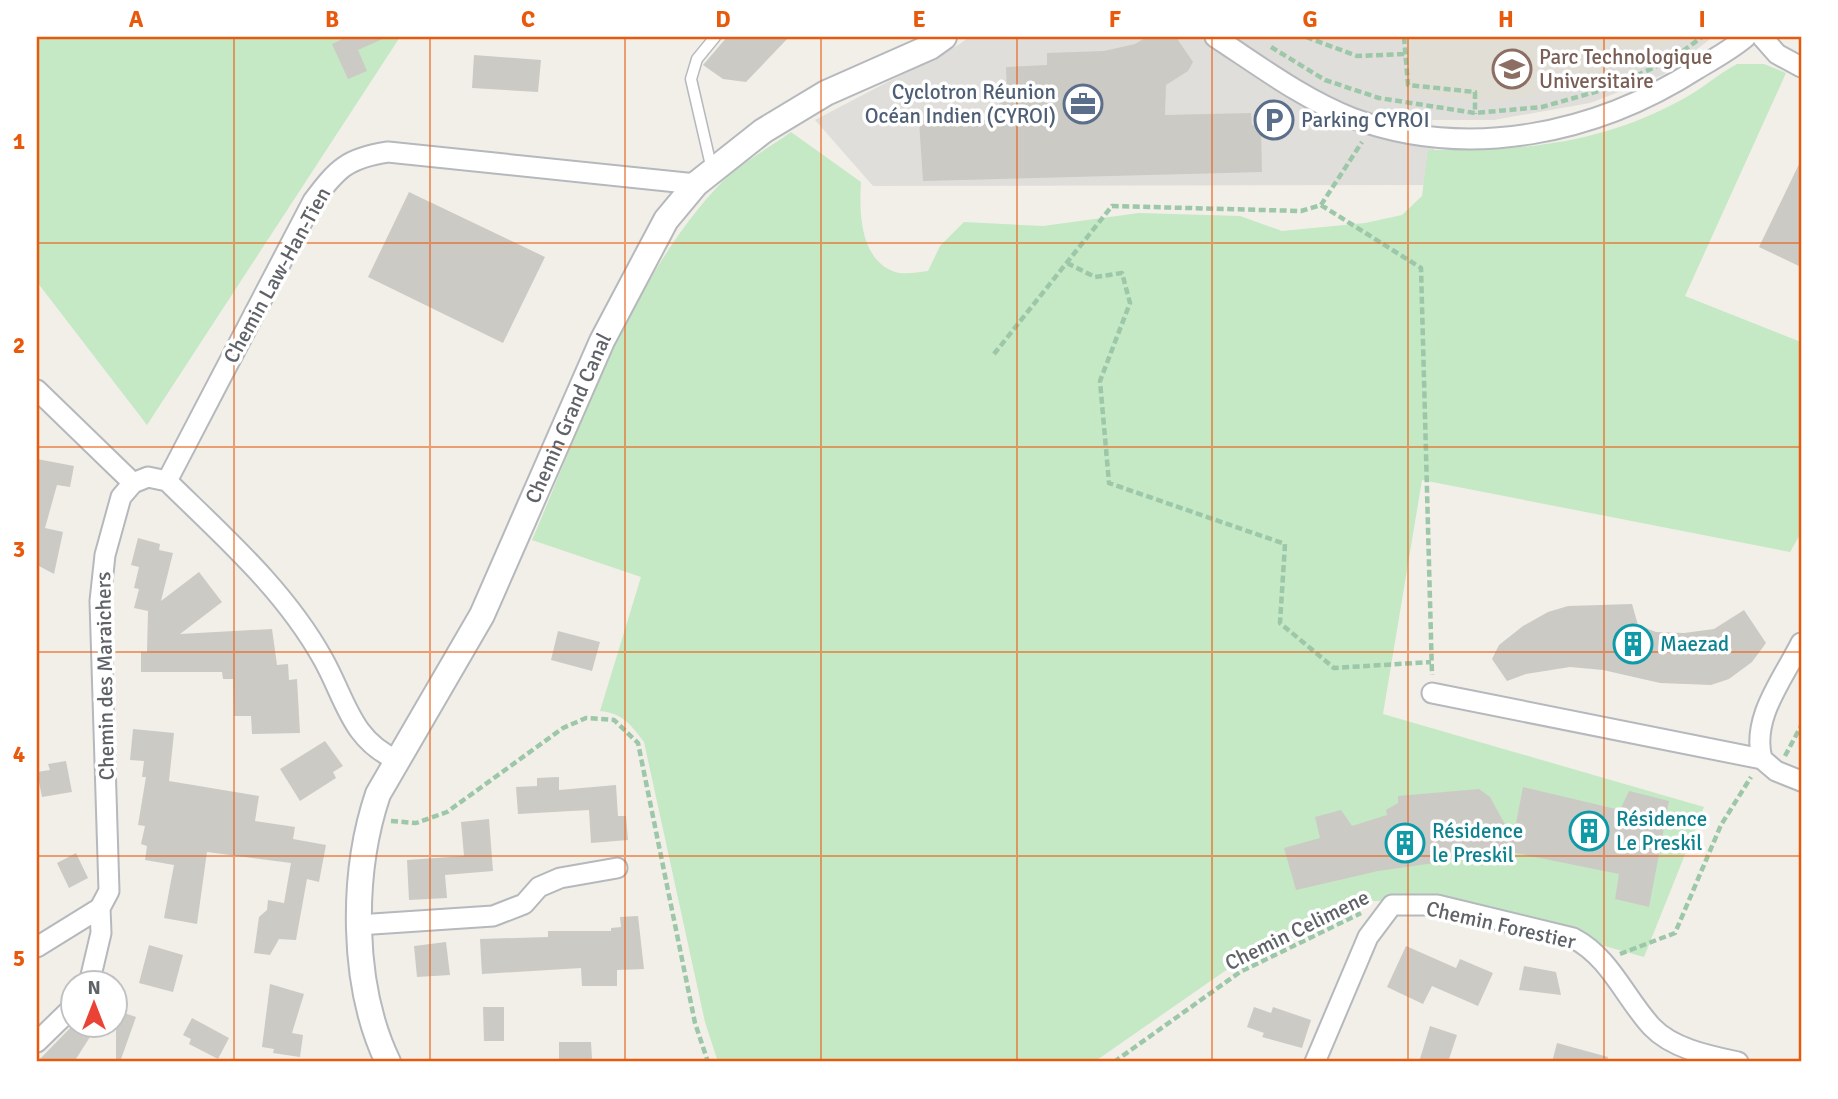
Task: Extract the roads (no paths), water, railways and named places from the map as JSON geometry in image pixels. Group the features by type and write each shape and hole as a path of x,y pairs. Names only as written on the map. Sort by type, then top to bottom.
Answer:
{"street":[{"name":"Chemin Grand Canal","path":"388,1062 373,1016 358,925 358,891 369,820 378,794 482,615 601,341 666,220 704,177 763,131 826,93 930,47 944,37"},
{"path":"1215,37 1322,104 1374,124 1458,139 1536,133 1579,125 1664,89 1746,37"},
{"path":"1762,37 1777,54 1801,67"},
{"name":"Chemin Law-Han-Tien","path":"167,481 313,201 336,170 362,156 388,152 704,177"},
{"path":"37,390 134,483 148,477 167,481 252,565 292,610 323,658 360,734 377,751 397,760"},
{"name":"Chemin des Maraichers","path":"92,970 101,933 100,908 109,891 110,873 100,601 112,522 121,497 134,483"},
{"path":"1762,759 1757,741 1761,722 1801,643"},
{"path":"1432,694 1762,759 1776,771 1801,781"},
{"path":"358,925 493,916 524,904 539,887 560,878 617,868"},
{"name":"Chemin Forestier","path":"1315,1062 1368,937 1392,905 1437,905 1573,937 1590,946 1604,960 1653,1029 1693,1051 1738,1062"},
{"path":"37,947 100,908"},
{"path":"37,1042 60,1020"}],"lane":[{"path":"704,177 691,79 697,59 715,37"}],"place":[{"name":"Parc Technologique Universitaire","path":"1512,69"},
{"name":"Cyclotron Réunion Océan Indien (CYROI)","path":"1083,104"},
{"name":"Parking CYROI","path":"1274,120"},
{"name":"Maezad","path":"1633,644"},
{"name":"Résidence Le Preskil","path":"1589,831"},
{"name":"Résidence le Preskil","path":"1405,843"}]}
